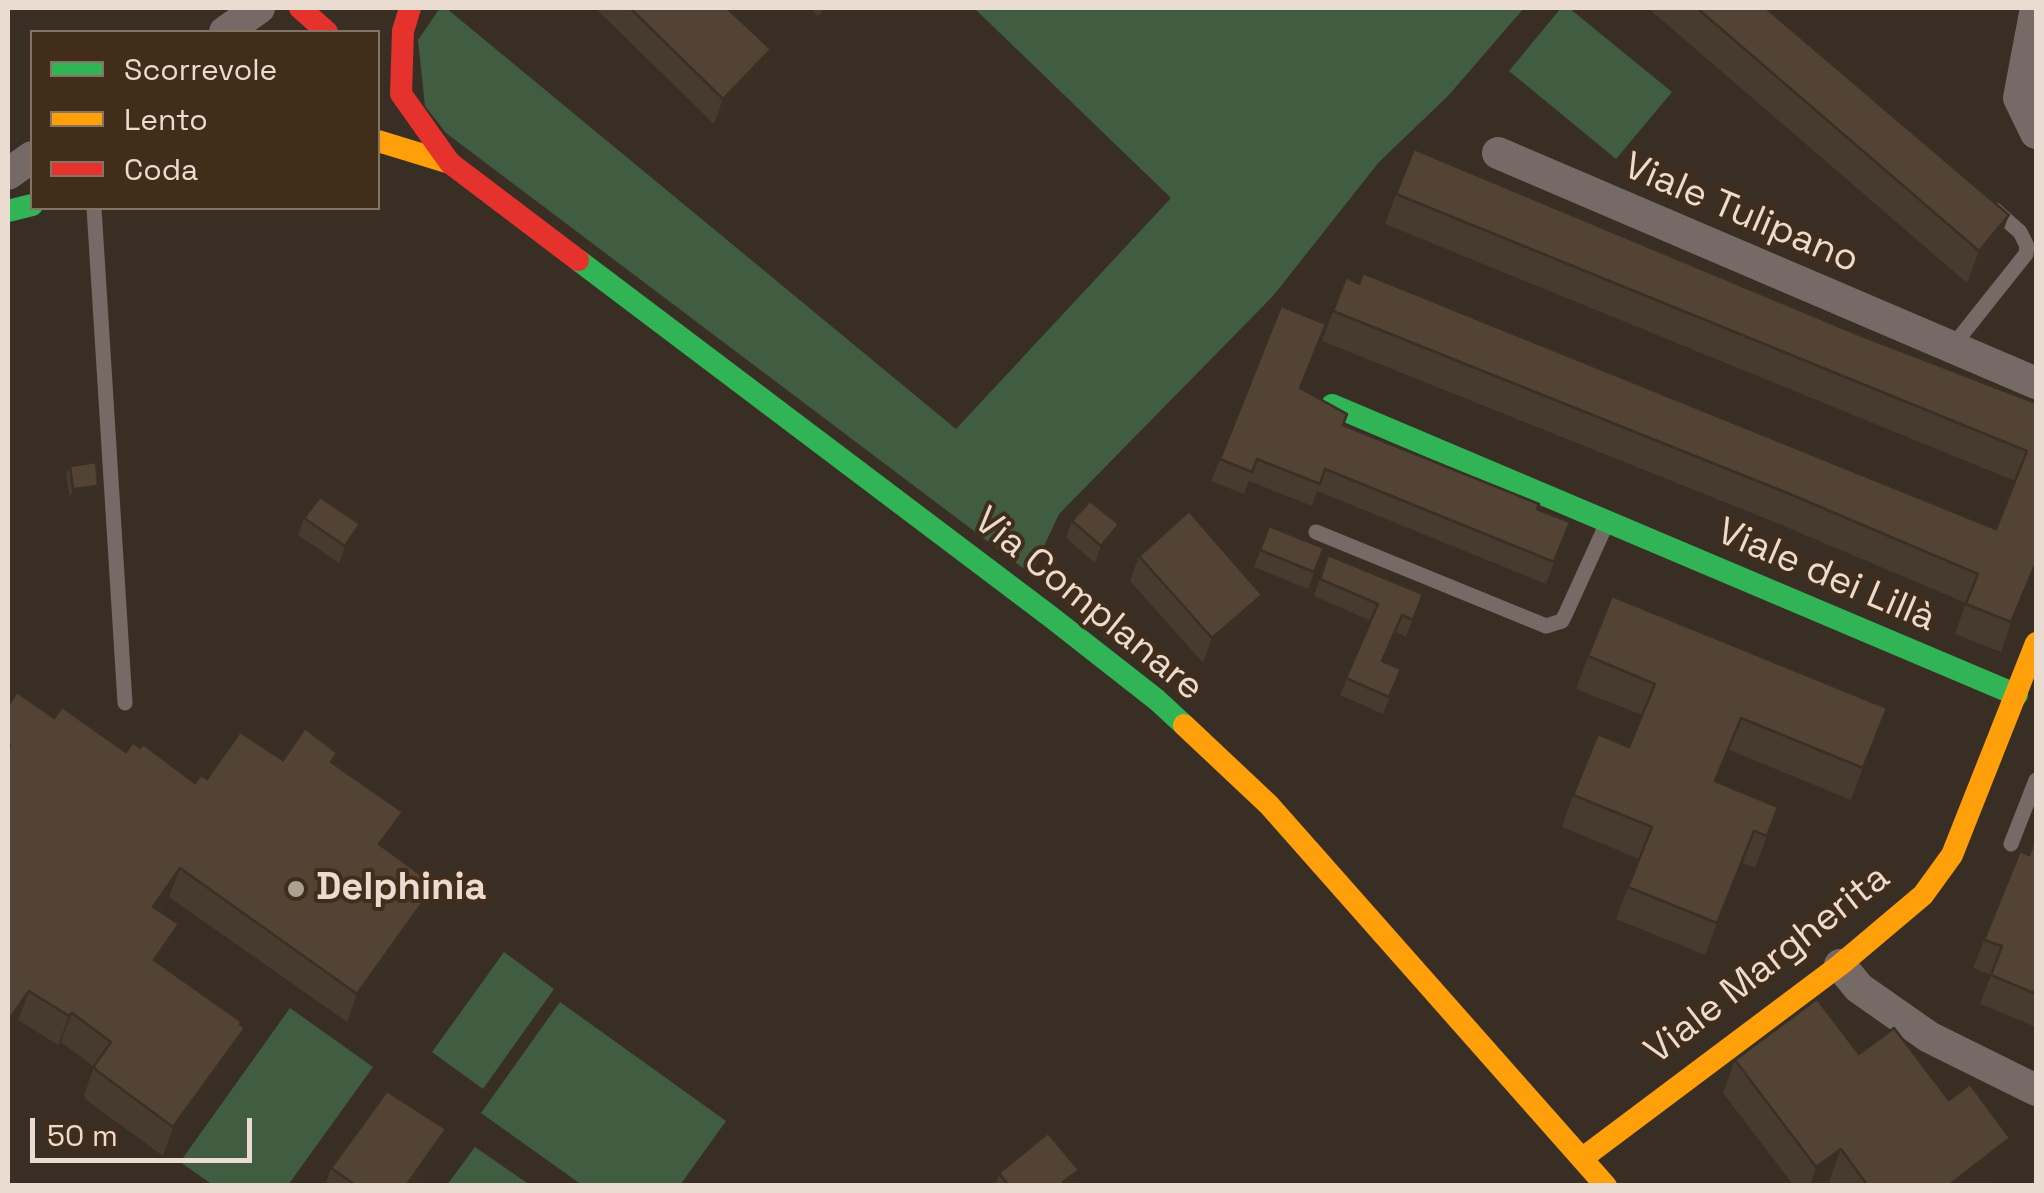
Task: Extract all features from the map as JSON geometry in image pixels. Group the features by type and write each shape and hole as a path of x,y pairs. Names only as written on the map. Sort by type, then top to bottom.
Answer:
{"main road":[{"path":"300,8 325,30"},
{"path":"410,8 403,32 402,94 450,163"},
{"path":"380,82 420,121"},
{"path":"382,140 450,163"},
{"name":"Via Complanare","path":"450,163 1157,700 1268,805 1606,1186"},
{"name":"Viale dei Lillà","path":"1332,405 2017,694"},
{"name":"Viale Margherita","path":"1584,1157 1840,965 1895,921 1939,876 1952,855 2036,643"}],"street":[{"path":"229,30 259,8"},
{"path":"2036,8 2019,98 2036,134"},
{"name":"Viale Tulipano","path":"1498,154 2036,383"},
{"path":"8,174 30,158"},
{"path":"1840,965 1859,988 1929,1038 2036,1090"}],"lane":[{"path":"1952,347 2026,254 2027,246 2020,232 1977,194"},
{"path":"94,210 125,703"},
{"path":"1316,532 1546,626 1562,621 1608,522"},
{"path":"2012,844 2036,780"}],"green space":[{"path":"440,8 446,8 956,429 1171,198 974,8 1524,8 1448,96 1379,162 1273,296 1059,514 1031,574 446,133 425,106 418,40"},
{"path":"1561,8 1569,8 1672,92 1616,159 1509,71"},
{"path":"504,952 554,989 483,1089 432,1052"},
{"path":"560,1002 726,1121 680,1185 582,1185 481,1113"},
{"path":"290,1008 373,1067 288,1185 213,1185 180,1162"},
{"path":"475,1147 530,1185 447,1185"}],"building":[{"path":"630,8 727,8 771,49 723,99"},
{"path":"1697,8 1766,8 2009,215 1979,251"},
{"path":"1414,149 1857,334 2036,403 2036,563 2011,622 1966,604 1978,574 1790,494 1333,311 1346,277 1359,284 1363,273 1996,529 2027,451 1396,194"},
{"path":"1281,306 1326,324 1300,388 1347,414 1343,425 1539,504 1537,509 1570,522 1554,562 1325,469 1320,484 1257,459 1252,472 1220,459"},
{"path":"96,462 98,486 73,489 70,466"},
{"path":"320,497 360,524 345,546 304,518"},
{"path":"1090,501 1119,524 1101,546 1072,521"},
{"path":"1189,511 1262,595 1212,638 1139,556"},
{"path":"1269,526 1324,548 1314,572 1260,550"},
{"path":"1328,555 1423,594 1413,620 1402,615 1382,661 1401,669 1389,697 1346,678 1378,604 1320,579"},
{"path":"1612,596 1887,708 1863,768 1741,718 1715,781 1778,807 1767,836 1754,831 1717,923 1628,887 1652,827 1573,795 1598,734 1629,747 1655,684 1588,656"},
{"name":"Delphinia","path":"17,692 54,718 62,707 126,752 133,742 140,748 143,744 195,783 201,775 207,779 240,732 283,760 305,728 337,753 331,762 403,812 379,844 435,885 357,994 180,868 153,907 179,924 154,960 242,1022 245,1028 173,1127 96,1070 94,1066 111,1042 72,1013 69,1016 29,991 8,1021 8,705"},
{"path":"2036,837 2036,994 1991,975 2002,946 1984,940 2020,851 2029,855"},
{"path":"1817,999 1859,1054 1894,1028 1949,1100 1970,1084 2010,1138 1948,1186 1868,1186 1841,1149 1816,1167 1735,1060"},
{"path":"387,1091 446,1129 406,1186 357,1186 331,1168"},
{"path":"1048,1133 1079,1170 1063,1182 1066,1186 1009,1186 999,1173"}],"traffic: fast":[{"path":"8,211 30,206"},
{"path":"578,260 1051,617 1184,725"},
{"path":"1332,405 2017,695"}],"traffic: slow":[{"path":"380,142 450,163"},
{"path":"1584,1157 1840,965 1923,895 1952,855 2036,643"},
{"path":"1184,725 1269,805 1606,1186"}],"traffic: jam":[{"path":"300,8 325,30"},
{"path":"410,8 403,31 401,94 450,163 578,260"}],"place":[{"name":"Delphinia","path":"296,889"}]}
